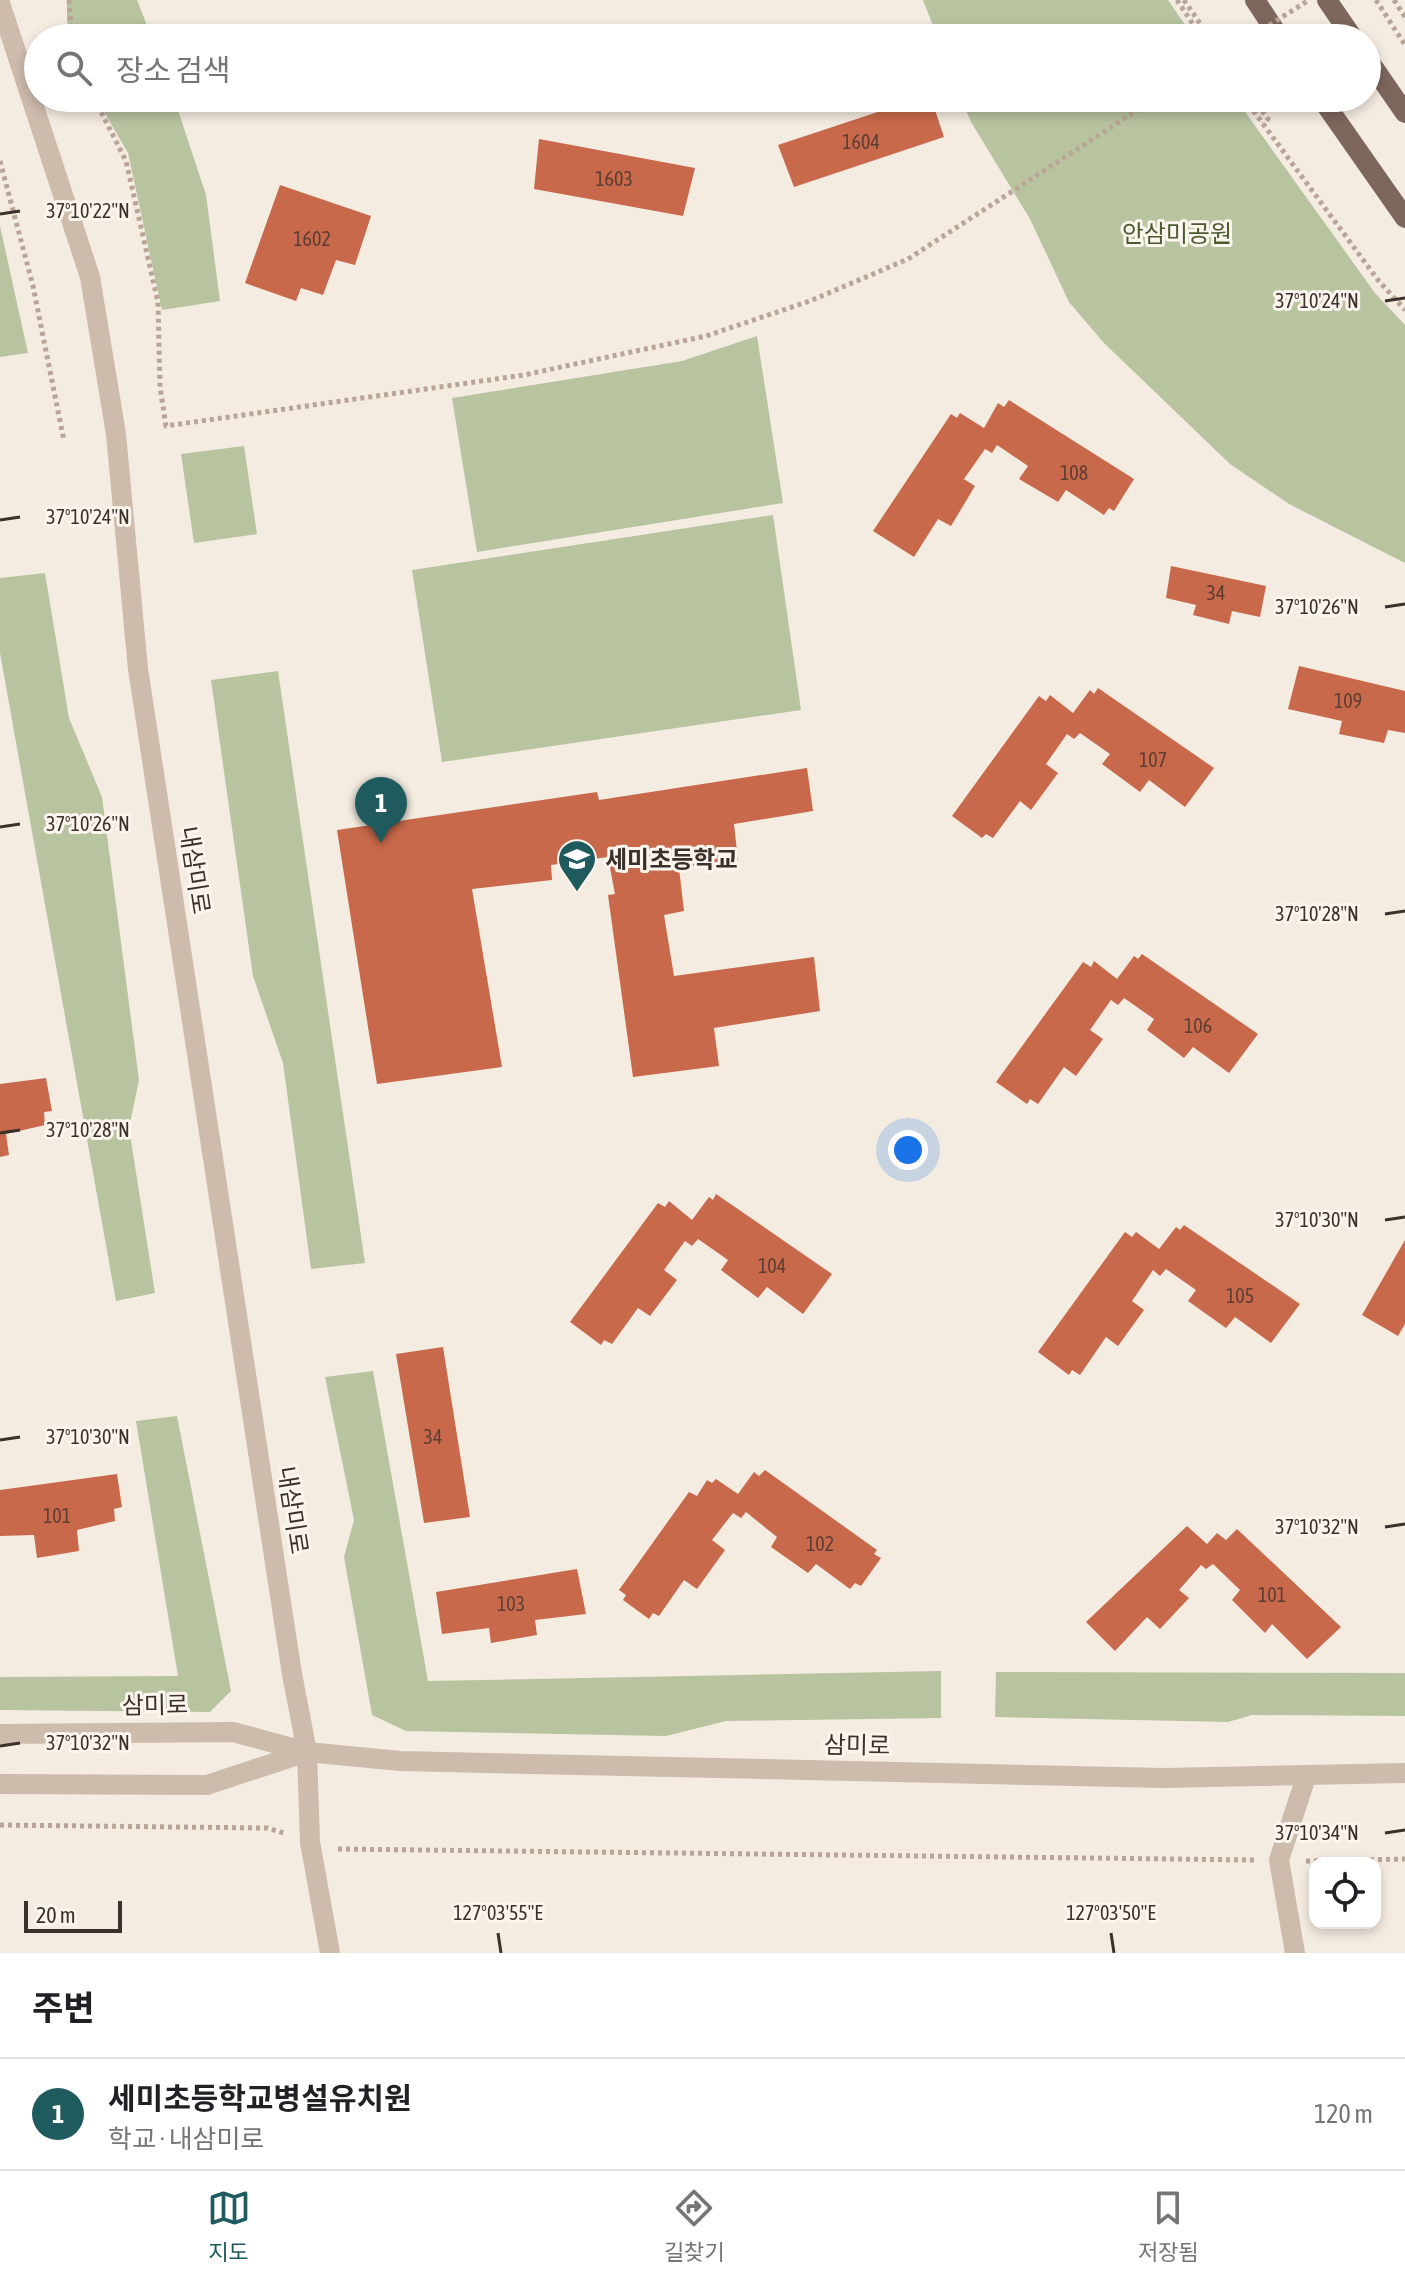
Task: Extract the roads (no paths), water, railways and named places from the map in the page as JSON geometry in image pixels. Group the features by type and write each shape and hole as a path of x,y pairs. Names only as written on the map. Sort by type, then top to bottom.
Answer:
{"main road":[{"path":"1255,0 1271,24"},
{"path":"1327,0 1343,24"},
{"path":"1381,78 1405,113"},
{"path":"1331,112 1405,218"}],"street":[{"name":"내삼미로","path":"0,3 24,76"},
{"name":"내삼미로","path":"36,112 90,277 116,434 138,669 292,1674 307,1752 310,1842 330,1953"},
{"name":"삼미로","path":"0,1734 233,1732 307,1752 400,1761 1164,1778 1405,1773"},
{"name":"삼미로","path":"0,1784 207,1785 307,1752"},
{"path":"1295,1953 1279,1860 1306,1777"}],"place":[{"name":"세미초등학교병설유치원","path":"381,843"},
{"name":"세미초등학교","path":"577,893"}],"park label":[{"name":"안삼미공원","path":"1177,233"}]}
